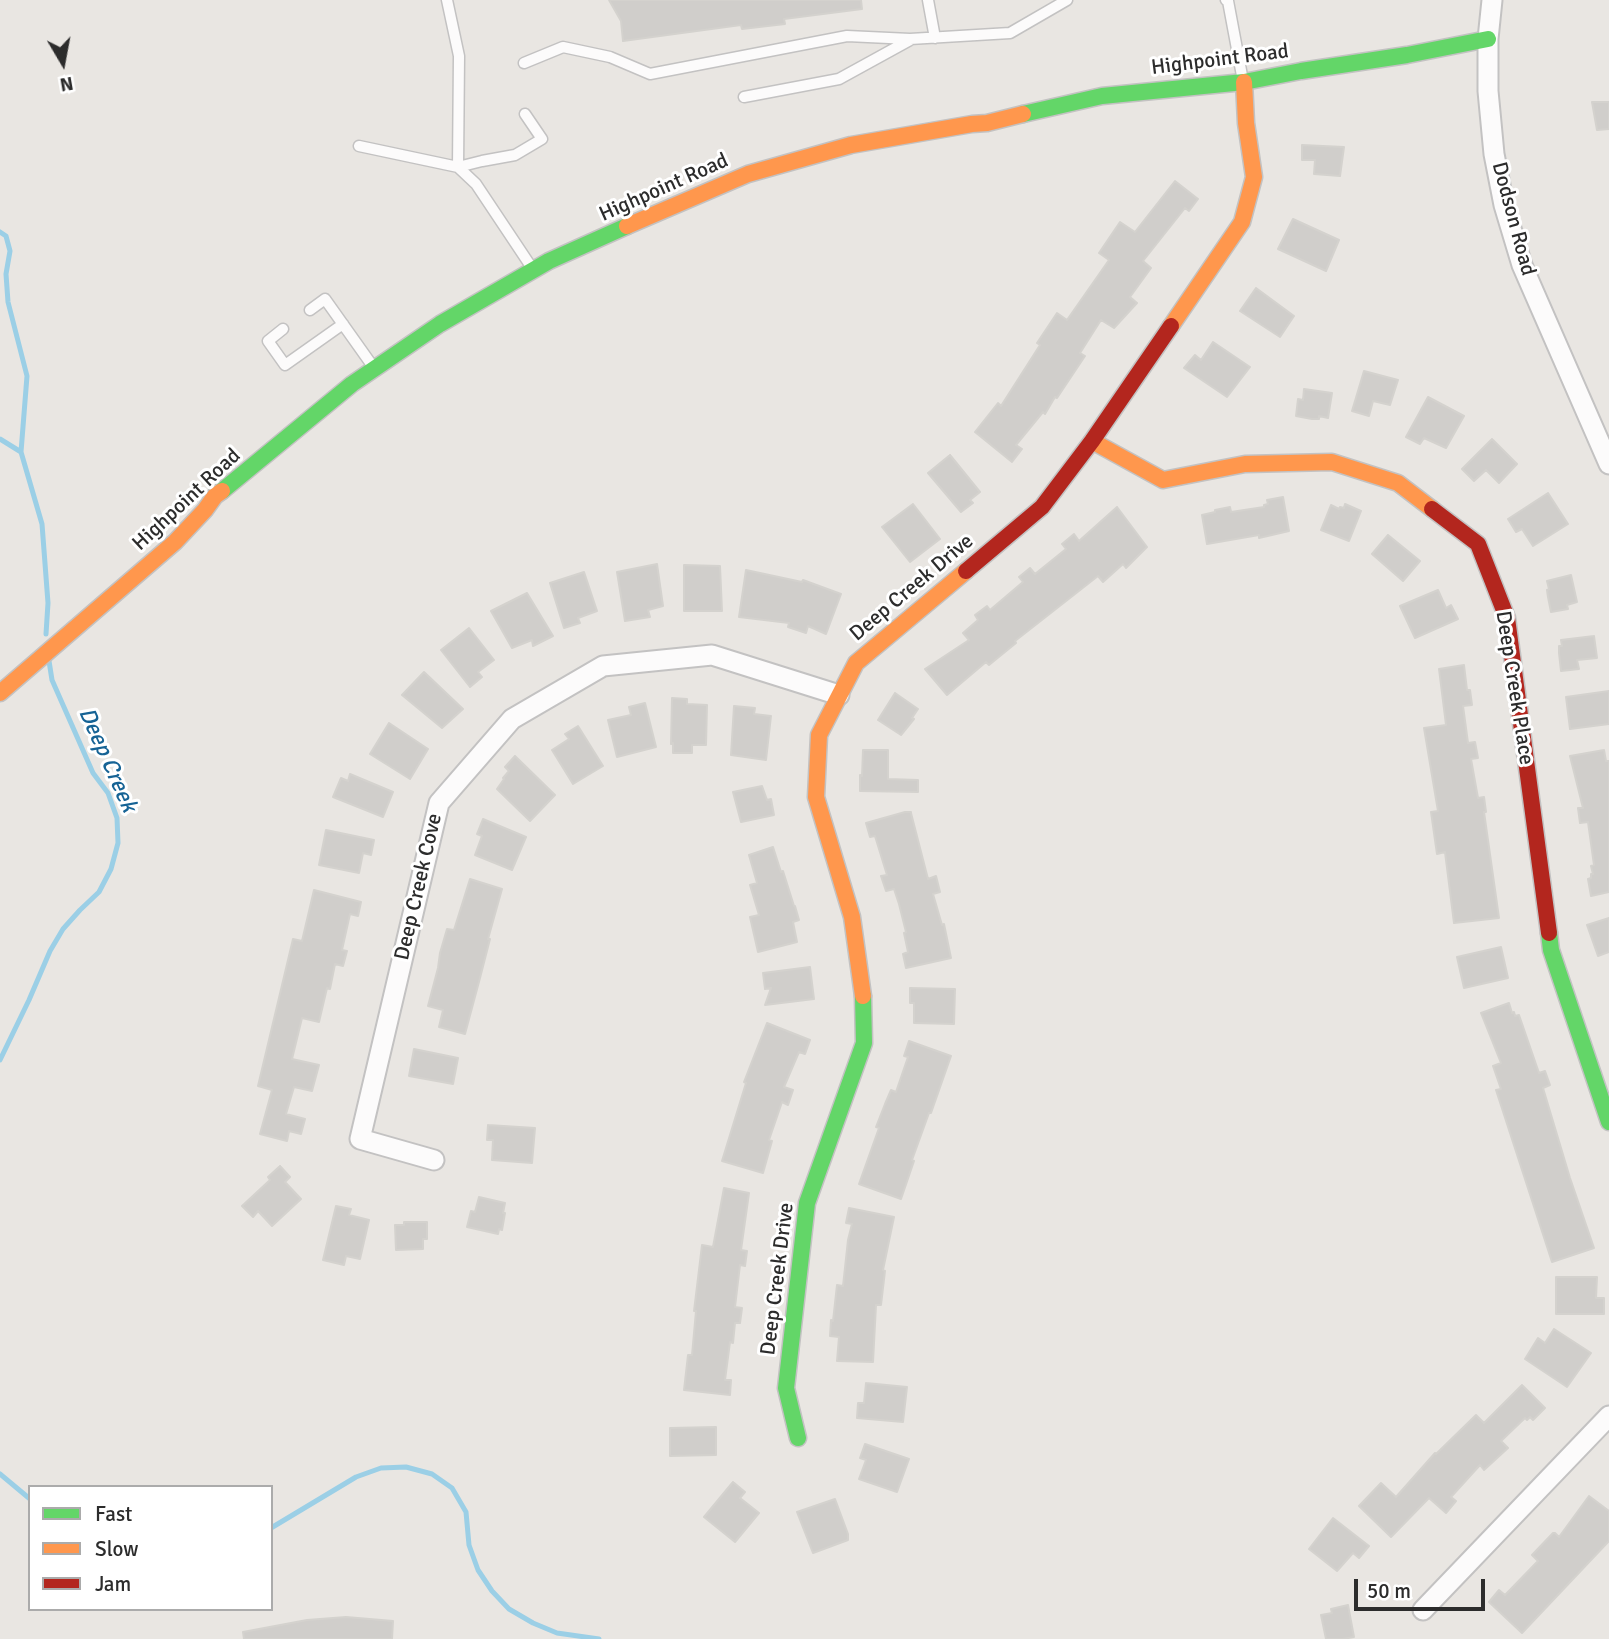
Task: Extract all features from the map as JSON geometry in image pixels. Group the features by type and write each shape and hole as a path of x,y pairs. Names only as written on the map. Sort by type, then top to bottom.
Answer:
{"street":[{"name":"Dodson Road","path":"1492,0 1488,39 1488,91 1494,154 1504,205 1522,265 1609,464"},
{"name":"Highpoint Road","path":"0,693 175,542 215,496 352,384 440,324 561,256 748,174 852,145 987,123 1102,96 1244,82 1488,39"},
{"name":"Deep Creek Drive","path":"798,1438 786,1388 807,1203 864,1043 863,994 852,917 816,797 819,735 856,663 1042,507 1092,441 1242,222 1254,177 1246,123 1244,82"},
{"name":"Deep Creek Place","path":"1092,441 1163,480 1245,464 1332,462 1398,483 1478,544 1507,618 1551,950 1609,1122"},
{"name":"Deep Creek Cove","path":"435,1160 360,1139 439,803 512,719 603,666 712,655 839,695"},
{"path":"1423,1610 1609,1416"}],"lane":[{"path":"447,0 459,56 458,167 476,184 534,270"},
{"path":"928,0 935,38"},
{"path":"524,62 563,47 610,57 650,74 847,36 910,40 1010,33 1067,0"},
{"path":"1226,0 1244,82"},
{"path":"744,97 839,79 910,40"},
{"path":"359,146 458,167 515,155 542,139 525,114"},
{"path":"310,310 326,299 374,369"},
{"path":"283,330 268,341 285,365 343,324"}],"building":[{"path":"609,0 861,0 862,9 784,19 785,24 742,29 741,25 623,41 621,21"},
{"path":"1592,102 1609,102 1609,129 1597,130"},
{"path":"1302,145 1344,147 1340,176 1314,174 1315,160 1302,160"},
{"path":"1175,181 1198,199 1189,211 1185,208 1143,261 1151,268 1130,297 1137,303 1114,328 1101,320 1080,353 1085,356 1057,398 1055,397 1045,414 1043,412 1016,445 1022,449 1012,462 975,432 998,403 1001,406 1057,313 1067,320 1109,260 1099,253 1120,222 1135,232"},
{"path":"1293,219 1339,240 1326,271 1278,249"},
{"path":"1256,288 1294,316 1280,337 1240,311"},
{"path":"1213,342 1250,367 1227,397 1184,368 1195,355 1201,360"},
{"path":"1364,371 1398,380 1390,405 1373,401 1369,416 1352,411"},
{"path":"1304,389 1332,393 1328,418 1296,416 1298,399 1303,400"},
{"path":"1428,397 1464,416 1446,448 1424,438 1420,444 1406,437"},
{"path":"1492,439 1517,464 1499,483 1486,470 1474,481 1462,469"},
{"path":"950,455 980,492 970,500 973,503 961,512 928,473"},
{"path":"1548,493 1568,524 1533,546 1522,529 1516,532 1508,519"},
{"path":"1283,497 1289,531 1259,538 1259,535 1207,544 1202,515 1230,507 1231,512 1264,507 1268,504 1267,500"},
{"path":"913,504 940,539 910,562 882,527"},
{"path":"1345,504 1361,511 1349,541 1321,530 1331,505 1339,509 1344,508"},
{"path":"1117,507 1147,547 1126,568 1123,564 1103,582 1098,576 1015,641 1016,643 989,665 986,662 947,695 925,669 969,640 963,633 978,620 975,615 987,606 990,610 1023,582 1019,577 1030,568 1035,574 1066,549 1062,544 1074,534 1079,541"},
{"path":"1388,535 1420,561 1403,581 1372,554"},
{"path":"657,564 663,606 648,610 650,617 625,621 617,572"},
{"path":"684,565 720,566 722,611 684,611"},
{"path":"746,570 802,582 803,580 841,594 826,634 808,626 806,633 788,627 789,623 739,617"},
{"path":"584,572 597,611 578,618 580,623 564,628 550,583"},
{"path":"1571,575 1577,602 1567,605 1568,609 1551,612 1547,581"},
{"path":"1438,590 1446,608 1451,605 1458,619 1415,638 1400,606"},
{"path":"527,593 553,636 533,646 532,640 512,648 491,611"},
{"path":"469,628 494,660 478,672 482,677 470,687 441,650"},
{"path":"1594,636 1597,658 1577,660 1579,669 1561,671 1561,640"},
{"path":"1464,665 1472,705 1463,706 1468,743 1475,742 1478,758 1471,759 1478,798 1484,797 1499,918 1454,923 1445,852 1437,854 1431,812 1438,811 1424,728 1446,725 1439,669"},
{"path":"424,672 463,709 442,728 402,695"},
{"path":"1609,691 1609,724 1570,729 1566,697"},
{"path":"895,693 918,709 912,718 914,719 901,735 878,720"},
{"path":"672,698 687,699 687,704 707,705 706,745 692,745 692,753 673,753"},
{"path":"645,703 656,747 617,757 608,720 631,715 629,707"},
{"path":"734,706 755,708 754,714 771,716 766,760 731,755"},
{"path":"389,723 428,749 410,779 370,754"},
{"path":"578,726 603,766 573,784 552,750 569,739 565,734"},
{"path":"863,750 888,750 888,779 918,780 918,792 860,791"},
{"path":"1604,750 1606,761 1609,761 1609,892 1591,896 1588,879 1593,874 1591,866 1594,865 1588,822 1580,823 1578,808 1583,808 1570,756"},
{"path":"515,756 555,795 530,821 497,789 509,771 505,767"},
{"path":"350,774 393,792 383,817 333,797 341,778 348,781"},
{"path":"762,786 767,800 771,799 774,815 741,822 733,792"},
{"path":"911,812 928,879 936,876 940,892 933,894 942,925 944,924 951,958 906,968 903,954 908,952 906,932 899,904 894,889 886,891 881,876 887,875 875,836 870,837 866,823"},
{"path":"483,819 526,837 512,870 475,855 482,836 477,834"},
{"path":"326,830 374,840 371,855 363,853 359,873 319,865"},
{"path":"773,847 799,920 793,922 797,942 758,952 750,917 759,915 750,885 757,883 749,855"},
{"path":"470,879 502,889 465,1034 439,1027 443,1010 428,1006 447,929 454,930"},
{"path":"314,890 361,902 358,916 350,914 342,950 347,951 343,966 335,964 319,1022 302,1018 292,1059 319,1065 312,1091 294,1087 286,1114 305,1119 301,1134 289,1131 287,1141 260,1134 272,1090 258,1086 293,939 302,941"},
{"path":"1609,918 1609,952 1598,956 1587,925"},
{"path":"1501,947 1508,978 1464,988 1457,957"},
{"path":"810,967 814,999 765,1005 771,988 765,989 763,973"},
{"path":"910,988 955,989 954,1024 914,1023 914,1003 910,1003"},
{"path":"1509,1003 1512,1013 1519,1015 1539,1073 1545,1071 1550,1085 1543,1088 1594,1248 1552,1262 1496,1090 1501,1089 1493,1066 1501,1063 1481,1013"},
{"path":"767,1023 810,1040 805,1054 799,1052 784,1087 793,1090 788,1105 782,1102 769,1140 772,1141 763,1173 722,1161 746,1083 744,1082"},
{"path":"909,1041 951,1056 912,1160 914,1161 901,1199 859,1184 885,1104 891,1090 896,1092 908,1057 904,1056"},
{"path":"414,1049 458,1058 453,1084 409,1076"},
{"path":"488,1125 535,1128 532,1163 492,1160 493,1140 487,1140"},
{"path":"280,1166 290,1177 285,1182 301,1199 272,1226 258,1211 253,1217 242,1206 270,1180 268,1177"},
{"path":"724,1188 749,1193 741,1250 747,1251 745,1266 740,1265 735,1307 742,1308 740,1323 735,1323 733,1343 730,1342 725,1380 731,1380 730,1395 684,1390 688,1355 692,1355 702,1245 713,1247"},
{"path":"479,1197 505,1203 502,1230 499,1229 498,1234 467,1227 471,1211 475,1212"},
{"path":"336,1206 351,1209 349,1215 369,1220 360,1259 346,1256 344,1265 323,1260"},
{"path":"849,1208 894,1217 883,1270 881,1305 876,1305 873,1362 837,1361 839,1337 830,1336 837,1285 843,1286 852,1224 846,1223"},
{"path":"404,1222 427,1222 427,1239 423,1239 423,1249 396,1250 395,1225 404,1225"},
{"path":"1556,1277 1597,1277 1596,1298 1604,1298 1604,1314 1556,1314"},
{"path":"1554,1329 1591,1353 1567,1387 1525,1359 1538,1338 1545,1343"},
{"path":"866,1383 907,1387 903,1422 857,1418 858,1403 864,1403"},
{"path":"1522,1385 1545,1408 1533,1420 1530,1417 1527,1420 1525,1418 1501,1441 1508,1448 1484,1470 1480,1465 1451,1497 1456,1501 1446,1513 1429,1498 1391,1537 1359,1506 1381,1483 1396,1497 1435,1453 1476,1415 1484,1423"},
{"path":"716,1427 716,1455 670,1456 670,1428"},
{"path":"865,1444 909,1459 897,1492 859,1479 866,1460 860,1458"},
{"path":"733,1482 745,1492 740,1498 759,1513 735,1542 704,1517"},
{"path":"1589,1496 1609,1511 1609,1541 1522,1633 1489,1602 1499,1590 1505,1595 1538,1561 1532,1555 1553,1533 1559,1537"},
{"path":"835,1499 848,1540 813,1553 797,1512"},
{"path":"1333,1518 1369,1546 1359,1558 1353,1553 1337,1571 1309,1549"},
{"path":"1348,1605 1354,1637 1326,1639 1321,1615 1332,1613 1331,1609"},
{"path":"346,1617 393,1621 392,1639 244,1639 243,1632 307,1620"}],"waterway":[{"name":"Deep Creek","path":"0,232 6,236 10,251 6,274 8,302 27,376 21,452 42,524 48,603 46,634"},
{"path":"0,439 21,452"},
{"name":"Deep Creek","path":"0,1060 50,951 63,929 99,892 111,869 118,843 117,818 108,793 93,773 52,680 49,661"},
{"name":"Deep Creek","path":"273,1527 356,1477 381,1468 406,1467 432,1474 452,1488 466,1512 469,1545 478,1570 492,1591 509,1609 557,1633 599,1639"},
{"name":"Deep Creek","path":"0,1474 28,1497"}],"traffic: fast":[{"path":"1023,114 1102,96 1244,82 1488,39"},
{"path":"222,491 352,384 440,324 549,261 627,226"},
{"path":"1549,933 1551,950 1609,1122"},
{"path":"798,1438 786,1388 807,1203 864,1043 863,996"}],"traffic: slow":[{"path":"1171,326 1242,222 1254,177 1246,123 1244,82"},
{"path":"627,226 748,174 851,145 987,123 1023,114"},
{"path":"1092,441 1163,480 1245,464 1332,462 1398,483 1432,509"},
{"path":"0,693 175,542 222,491"},
{"path":"863,996 852,917 816,797 819,735 856,663 966,571"}],"traffic: jam":[{"path":"966,571 1042,507 1092,441 1171,326"},
{"path":"1432,509 1478,544 1507,618 1549,933"}]}
